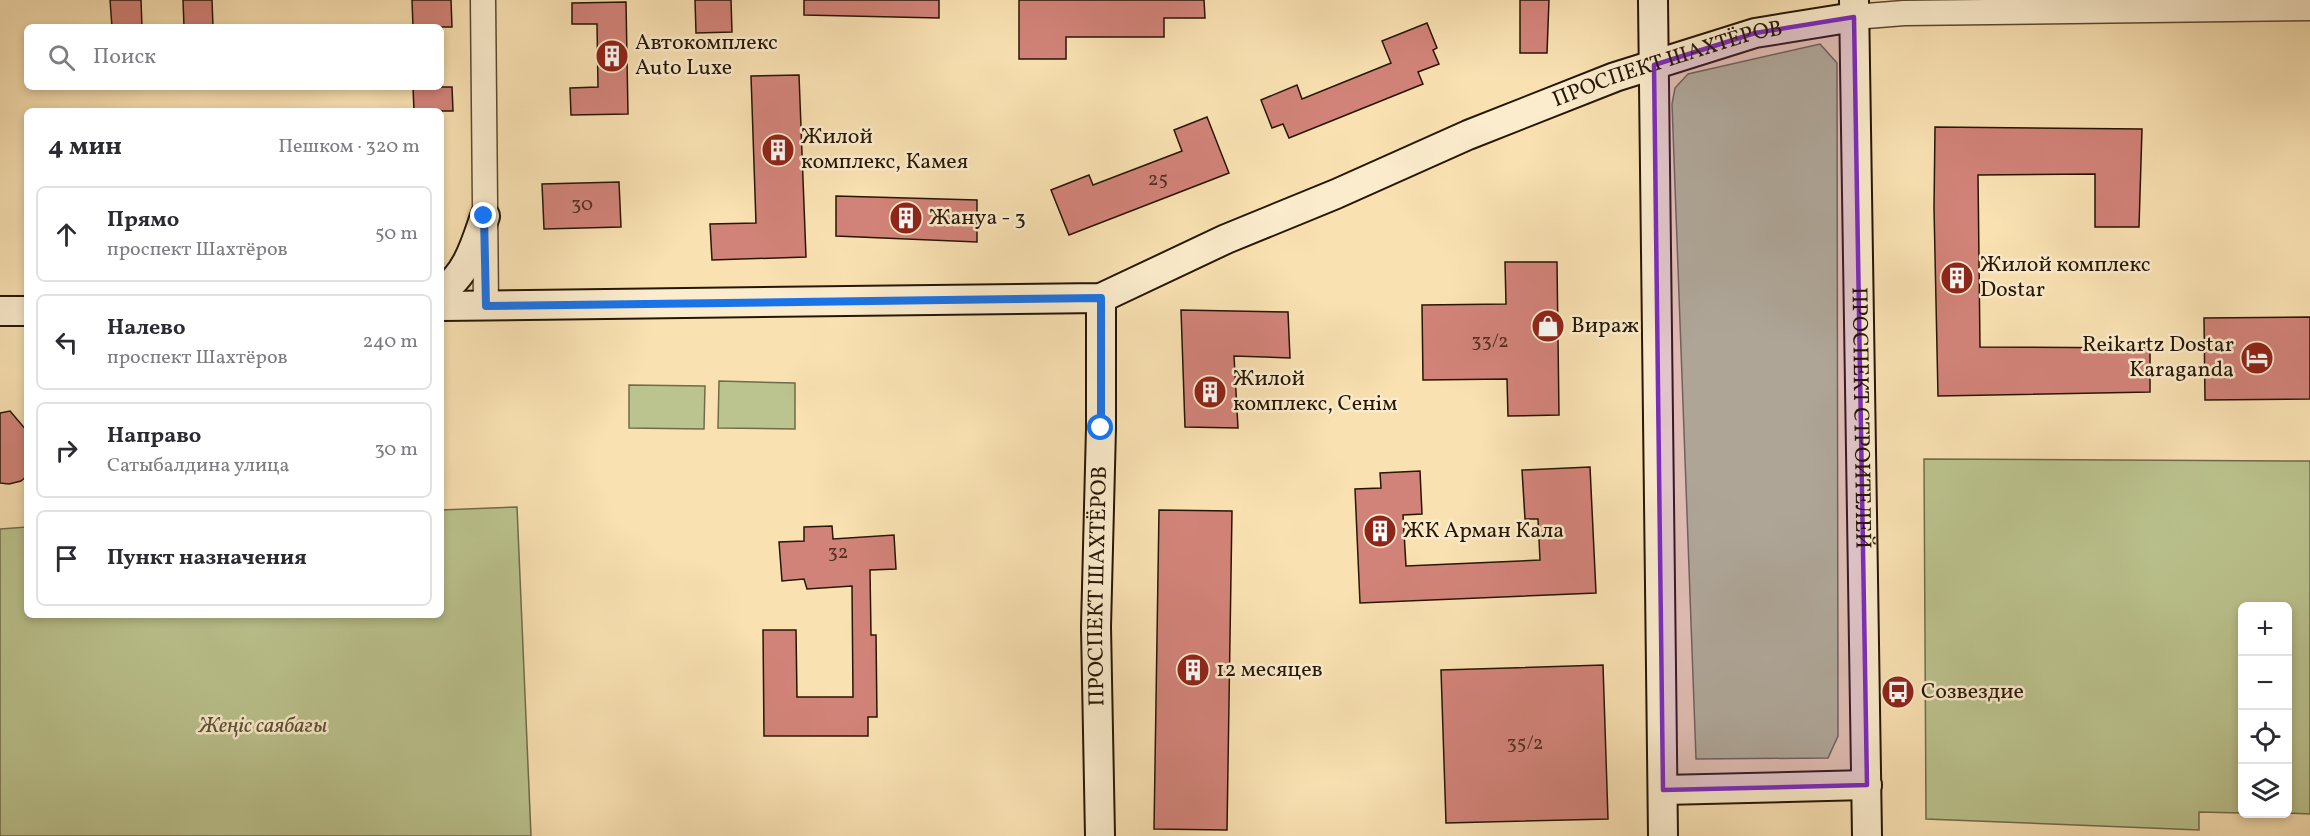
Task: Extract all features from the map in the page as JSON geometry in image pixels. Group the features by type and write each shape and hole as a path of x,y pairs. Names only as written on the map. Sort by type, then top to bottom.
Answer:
{"main road":[{"path":"1653,0 1663,836"},
{"name":"ПРОСПЕКТ ШАХТЁРОВ","path":"444,306 1101,298 1226,238 1345,190 1468,135 1615,77 1755,33 1854,8"},
{"name":"ПРОСПЕКТ СТРОИТЕЛЕЙ","path":"1854,8 1867,836"},
{"path":"444,290 462,270 475,246 484,216"},
{"name":"ПРОСПЕКТ ШАХТЁРОВ","path":"1100,836 1096,627 1101,428 1101,298"},
{"path":"0,311 24,311"},
{"path":"1664,790 1867,785"}],"street":[{"path":"483,0 486,306"},
{"name":"ПРОСПЕКТ ШАХТЁРОВ","path":"1854,8 1904,13 2310,8"}],"highlighted area":[{"path":"1854,17 1854,59 1867,785 1663,790 1654,65 1755,33"}],"green space":[{"path":"1820,44 1837,63 1838,736 1828,758 1696,759 1672,104 1675,88 1688,74"},
{"path":"719,381 795,383 795,429 718,428"},
{"path":"629,385 705,386 704,429 629,428"},
{"path":"1924,459 2310,461 2310,814 2292,813 2292,602 2238,602 2238,813 2199,812 2199,830 1926,819"},
{"name":"Жеңіс саябағы","path":"517,507 531,836 0,836 0,529 24,527 24,618 444,618 444,510"}],"building":[{"path":"110,0 141,0 142,24 112,24"},
{"path":"183,0 212,0 213,24 184,24"},
{"path":"412,0 451,0 452,27 444,27 444,24 413,24"},
{"path":"695,0 731,0 732,32 696,33"},
{"path":"804,0 939,0 939,18 804,15"},
{"path":"1019,0 1204,0 1205,18 1164,18 1164,37 1066,37 1066,59 1019,59"},
{"path":"1520,0 1549,0 1547,53 1520,53"},
{"name":"Автокомплекс Auto Luxe","path":"626,2 628,114 571,115 570,88 598,87 597,24 572,24 572,3"},
{"path":"1427,23 1437,48 1433,50 1439,64 1418,72 1423,84 1289,138 1283,124 1272,128 1261,100 1297,85 1302,99 1391,63 1382,41"},
{"name":"Жилой комплекс, Камея","path":"799,75 806,257 712,260 710,224 756,223 751,76"},
{"path":"444,87 452,87 453,111 444,111 444,108 414,108 413,90 444,90"},
{"path":"1207,117 1229,173 1069,235 1051,190 1089,175 1093,185 1182,151 1174,130"},
{"path":"1935,127 2142,129 2139,227 2095,227 2095,174 1978,175 1980,347 2150,348 2150,392 1938,396 1934,208"},
{"path":"619,182 621,227 544,229 542,184"},
{"name":"Жануа - 3","path":"836,196 977,200 977,242 836,236"},
{"path":"1505,262 1557,262 1559,415 1508,416 1507,379 1423,380 1422,305 1506,304"},
{"name":"Жилой комплекс, Сенiм","path":"1181,310 1288,312 1290,358 1234,356 1238,428 1185,427"},
{"name":"Reikartz Dostar Karaganda","path":"2310,317 2310,399 2205,400 2204,318"},
{"path":"10,411 24,427 24,478 9,484 0,483 0,413"},
{"name":"ЖК Арман Кала","path":"1590,467 1596,593 1360,603 1355,489 1381,488 1380,473 1420,471 1422,514 1403,515 1406,566 1540,560 1538,519 1525,519 1522,470"},
{"name":"12 месяцев","path":"1159,510 1232,511 1227,830 1154,829"},
{"path":"832,526 833,539 894,535 896,569 870,570 871,635 876,635 877,717 868,717 868,736 764,736 763,630 796,630 797,697 853,697 852,586 807,589 804,579 782,581 779,542 804,541 804,527"},
{"path":"1603,665 1608,819 1446,823 1441,670"}],"place":[{"name":"Автокомплекс Auto Luxe","path":"612,56"},
{"name":"Жилой комплекс, Камея","path":"778,150"},
{"name":"Жануа - 3","path":"906,218"},
{"name":"Жилой комплекс Dostar","path":"1957,278"},
{"name":"Вираж","path":"1548,326"},
{"name":"Reikartz Dostar Karaganda","path":"2257,358"},
{"name":"Жилой комплекс, Сенiм","path":"1210,392"},
{"name":"ЖК Арман Кала","path":"1380,531"},
{"name":"12 месяцев","path":"1193,670"},
{"name":"Созвездие","path":"1898,692"}],"route":[{"path":"484,216 486,306 1101,298 1101,428"}]}
